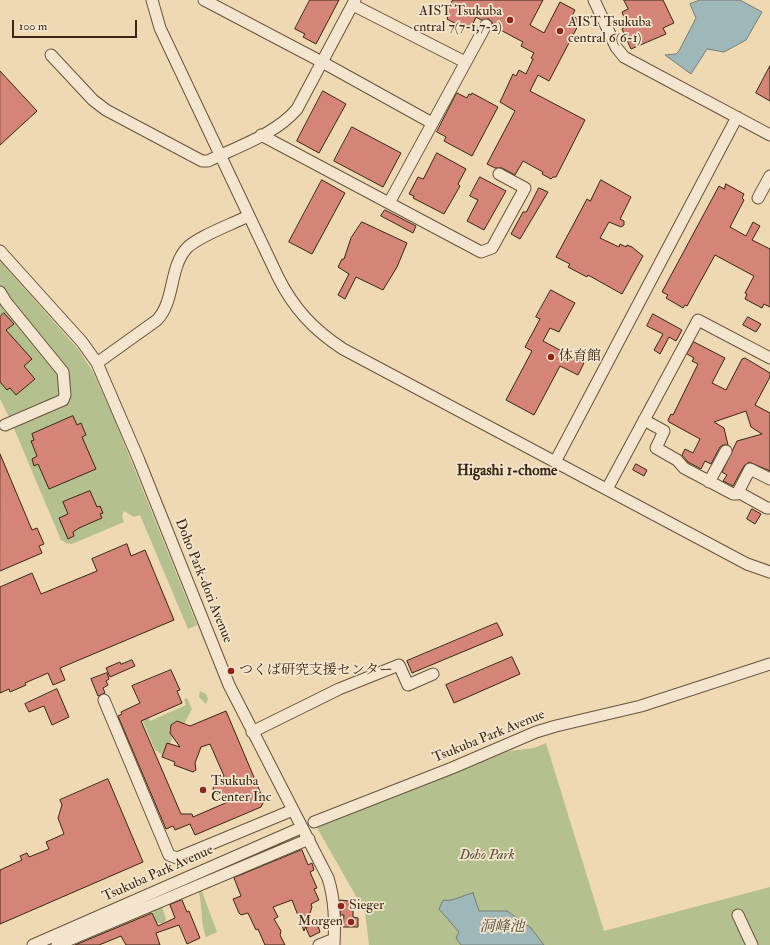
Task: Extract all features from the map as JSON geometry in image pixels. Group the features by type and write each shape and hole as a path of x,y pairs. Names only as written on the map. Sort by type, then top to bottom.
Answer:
{"street":[{"path":"152,0 160,28 248,216 291,301 308,322 322,334 344,349 747,564 770,572"},
{"path":"204,0 322,62 432,123"},
{"path":"594,0 616,47 624,57 770,135"},
{"path":"51,55 93,100 106,110 202,161 208,161 284,124 297,109 354,2 466,62"},
{"path":"389,204 486,25"},
{"path":"554,462 737,117"},
{"path":"261,135 481,252 492,248 525,188 499,174"},
{"path":"758,198 770,176"},
{"path":"97,363 162,315 166,308 179,260 190,244 248,216"},
{"name":"Doho Park-dori Avenue","path":"0,251 82,342 97,363 138,458 229,685 308,839 332,891 335,915 334,942"},
{"path":"0,292 6,302 62,372 65,395 63,400 5,424"},
{"path":"607,489 698,320 770,358"},
{"path":"644,420 664,431 656,448 677,460 684,468 733,494 738,492 750,469 770,479"},
{"path":"709,482 726,451"},
{"path":"738,492 767,508 770,508"},
{"name":"Tsukuba Park Avenue","path":"314,822 452,768 536,732 641,706 770,664"},
{"path":"252,732 332,692 399,665 408,685 433,674"},
{"path":"104,700 169,855 177,858 293,810"},
{"name":"Tsukuba Park Avenue","path":"33,945 296,830"},
{"path":"62,944 308,839"},
{"path":"738,915 752,945"},
{"path":"319,945 334,942"}],"green space":[{"path":"0,261 78,349 93,372 113,416 197,625 188,629 140,515 134,517 124,511 122,516 124,522 72,544 61,540 10,419 0,399"},
{"path":"200,691 206,694 208,699 206,704 199,697"},
{"path":"187,698 192,709 184,724 177,721 173,723 169,730 173,736 170,744 167,743 163,755 155,750 138,710 144,707 150,721 186,705 184,699"},
{"name":"Doho Park","path":"546,743 604,931 770,887 770,945 369,945 365,912 316,826 509,751 534,748"},
{"path":"201,889 217,932 206,937 198,890"},
{"path":"162,906 166,920 163,923 156,923 152,910"}],"water":[{"path":"700,0 740,0 762,12 746,40 724,52 707,49 691,74 665,55 676,54 679,51 696,18 690,4"},
{"name":"洞峰池","path":"473,893 479,911 507,911 531,928 544,945 461,945 456,938 459,932 439,909 443,900 454,899"}],"building":[{"path":"310,0 339,0 316,44 303,37 305,34 295,29"},
{"path":"453,0 543,0 530,25 544,33 560,2 575,10 572,16 581,20 549,81 538,75 530,91 585,120 556,177 551,179 542,174 543,172 523,161 515,175 502,168 495,168 487,164 515,111 500,102 513,74 516,76 519,70 526,74 533,59 531,58 534,53 521,46 523,42 493,26 489,19 481,20 476,17 471,28 467,26 465,29 447,19 448,16 445,14"},
{"path":"624,0 663,0 674,23 663,28 666,34 631,49 622,29 627,25 622,12 628,9"},
{"path":"770,66 770,101 756,93"},
{"path":"0,71 37,111 0,145"},
{"path":"323,91 346,104 319,153 297,141"},
{"path":"457,93 467,98 469,94 471,95 472,93 498,107 472,156 444,141 446,137 437,132"},
{"path":"352,127 401,153 383,187 334,161"},
{"path":"437,153 466,169 458,184 460,186 444,214 413,198 414,196 409,194 418,177 423,179"},
{"path":"480,177 506,191 484,230 467,221 478,200 470,196"},
{"path":"322,180 345,193 312,254 289,242"},
{"path":"601,180 631,197 620,219 624,221 624,225 621,227 609,222 600,238 619,247 620,244 626,247 627,245 632,247 643,256 622,294 588,275 587,277 568,267 570,264 556,257 587,199 590,201"},
{"path":"726,184 744,194 742,198 744,200 730,227 746,236 753,222 760,226 752,240 770,249 770,307 764,304 762,308 745,299 747,294 745,293 754,276 715,255 687,306 685,305 683,308 666,298 668,295 662,292 719,186 724,189"},
{"path":"539,188 548,192 520,239 511,234 523,212 526,212"},
{"path":"385,210 416,226 413,233 381,216"},
{"path":"362,222 407,243 397,267 383,290 356,277 345,299 338,295 349,274 338,267 342,259 344,259 351,238"},
{"name":"体育館","path":"551,290 575,303 559,332 550,328 543,341 584,363 578,375 560,366 534,415 506,400 532,351 525,347 540,319 536,317"},
{"path":"4,313 14,324 6,330 32,359 24,366 35,379 16,395 10,388 7,390 0,382 0,317"},
{"path":"653,314 682,330 676,341 669,337 660,354 654,350 663,334 647,326"},
{"path":"748,317 761,324 756,332 743,325"},
{"path":"694,342 725,358 712,383 726,390 742,359 745,358 770,373 770,377 755,405 770,413 770,471 749,462 744,466 733,486 723,481 727,475 722,472 737,441 762,434 751,427 746,411 714,422 724,428 728,445 723,445 720,447 711,464 705,461 701,469 688,462 682,455 685,449 693,453 700,439 669,422 668,420 671,414 673,415 698,364 692,361 694,358 687,354"},
{"path":"73,416 77,425 81,423 86,435 82,437 96,469 49,489 38,464 34,466 32,459 37,456 31,441 34,440 32,434"},
{"path":"0,454 32,530 37,528 44,544 39,546 42,553 0,571"},
{"path":"636,464 647,470 644,476 633,470"},
{"path":"90,491 97,507 100,506 103,513 100,514 102,518 79,528 73,532 74,536 68,539 59,518 68,514 63,502"},
{"path":"752,509 761,514 755,524 747,519"},
{"path":"127,544 131,556 145,550 174,620 60,668 65,680 53,685 48,673 25,683 26,685 10,692 9,689 0,693 0,587 32,573 41,594 97,571 92,559"},
{"path":"497,623 503,635 412,673 407,661"},
{"path":"512,657 520,674 454,703 446,685"},
{"path":"132,660 135,666 110,677 106,668 120,662 121,664"},
{"path":"171,670 180,690 177,691 182,703 141,721 181,814 192,814 193,817 230,801 214,792 213,789 216,780 224,776 210,744 201,747 195,763 196,770 193,772 174,765 175,762 162,757 167,743 180,747 170,733 171,725 177,721 190,726 226,711 264,801 261,807 195,835 190,824 175,830 173,826 166,829 118,716 122,714 121,712 140,703 132,686"},
{"path":"107,673 109,679 106,681 108,685 103,688 105,693 98,696 91,679"},
{"path":"57,689 69,717 52,725 44,706 29,712 25,704"},
{"path":"108,779 143,862 0,924 0,870 22,860 20,856 27,853 29,857 49,849 46,842 64,834 58,818 62,805 60,800"},
{"path":"302,850 308,865 312,863 314,870 310,872 317,888 314,889 319,900 311,904 312,907 304,931 292,900 273,907 278,917 274,919 281,931 280,935 285,945 265,945 258,929 256,930 248,913 241,915 239,913 233,899 241,896 234,878"},
{"path":"182,900 187,912 189,911 200,938 187,944 179,925 156,933 160,945 126,945 121,936 99,945 75,945 152,913 158,926 175,918 170,905"},
{"path":"340,900 349,901 349,907 353,908 353,917 358,918 358,927 343,927 344,915 341,915"},
{"path":"317,923 320,932 310,937 306,928"}],"place":[{"name":"AIST Tsukuba cntral 7(7-1,7-2)","path":"510,20"},
{"name":"AIST Tsukuba central 6(6-1)","path":"560,31"},
{"name":"体育館","path":"551,357"},
{"name":"つくば研究支援センター","path":"231,671"},
{"name":"Tsukuba Center Inc","path":"203,790"},
{"name":"Sieger","path":"341,906"},
{"name":"Morgen","path":"351,922"}],"district":[{"name":"Higashi 1-chome","path":"507,472"}]}
